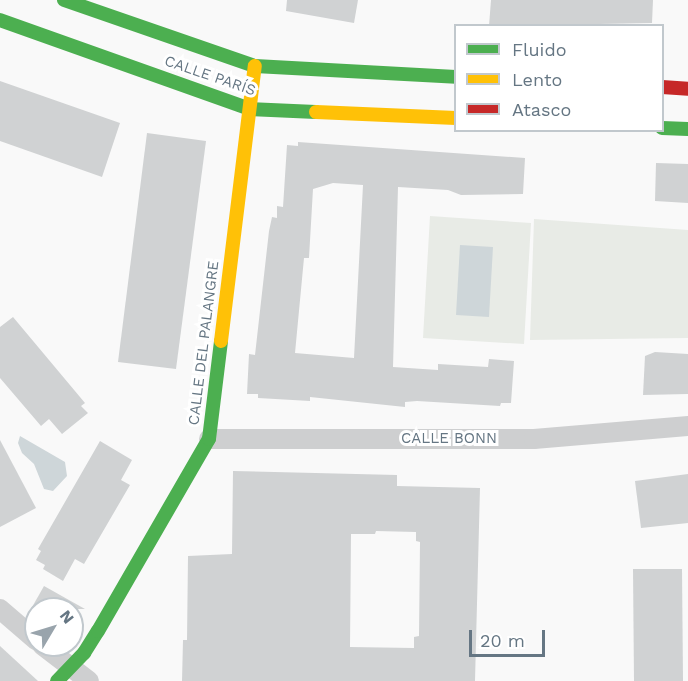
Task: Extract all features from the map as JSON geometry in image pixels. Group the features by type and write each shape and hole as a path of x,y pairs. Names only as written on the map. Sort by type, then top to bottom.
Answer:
{"main road":[{"name":"CALLE PARÍS","path":"64,0 255,66 454,77"},
{"name":"CALLE PARÍS","path":"0,20 250,109 454,118"},
{"name":"CALLE DEL PALANGRE","path":"57,681 72,667 98,632 209,439 255,66"},
{"path":"664,87 688,89"},
{"path":"664,128 688,129"}],"street":[{"name":"CALLE BONN","path":"209,439 534,439 688,426"},
{"path":"0,609 24,630"},
{"path":"58,657 89,681"}],"shaded area":[{"path":"430,216 531,223 524,344 423,338"},
{"path":"534,219 688,230 688,338 530,340"},
{"path":"460,245 493,247 489,317 456,315"},
{"path":"20,436 65,462 67,476 53,491 44,489 34,464 22,453 18,443"}],"building":[{"path":"287,0 358,0 354,23 286,11"},
{"path":"491,0 653,0 652,23 489,24"},
{"path":"0,81 120,123 102,177 0,141"},
{"path":"147,133 206,141 176,369 118,362"},
{"path":"298,142 525,158 523,194 461,195 448,190 398,187 393,367 438,370 438,364 488,367 489,359 514,361 511,403 501,403 500,406 417,401 405,402 405,407 310,397 310,401 258,398 258,394 247,394 249,354 255,355 269,231 272,217 277,218 277,206 283,207 287,145 298,146","holes":["333,183 363,185 354,358 295,353 304,258 309,258 313,189"]},
{"path":"656,163 688,164 688,203 655,201"},
{"path":"13,317 85,403 81,406 88,413 62,434 49,419 41,426 0,378 0,327"},
{"path":"655,352 688,354 688,394 643,395 645,356"},
{"path":"0,440 36,508 0,527"},
{"path":"100,441 132,460 121,480 130,485 84,564 75,559 63,581 43,569 45,565 36,560 41,551 38,549"},
{"path":"233,471 397,475 397,486 480,488 475,681 182,681 183,640 187,640 188,556 232,554","holes":["376,531 416,532 416,541 420,542 419,636 414,637 414,648 350,647 351,534 375,534"]},
{"path":"688,474 688,523 641,528 635,481"},
{"path":"633,569 682,569 683,681 634,681"},
{"path":"44,586 64,597 38,597"},
{"path":"0,646 38,681 0,681"}],"traffic: fast":[{"path":"64,0 255,66 454,77"},
{"path":"0,20 250,109 316,112"},
{"path":"664,128 688,129"},
{"path":"57,681 84,653 98,631 209,439 221,341"}],"traffic: slow":[{"path":"221,341 255,66"},
{"path":"316,112 454,118"}],"traffic: jam":[{"path":"664,87 688,89"}]}
